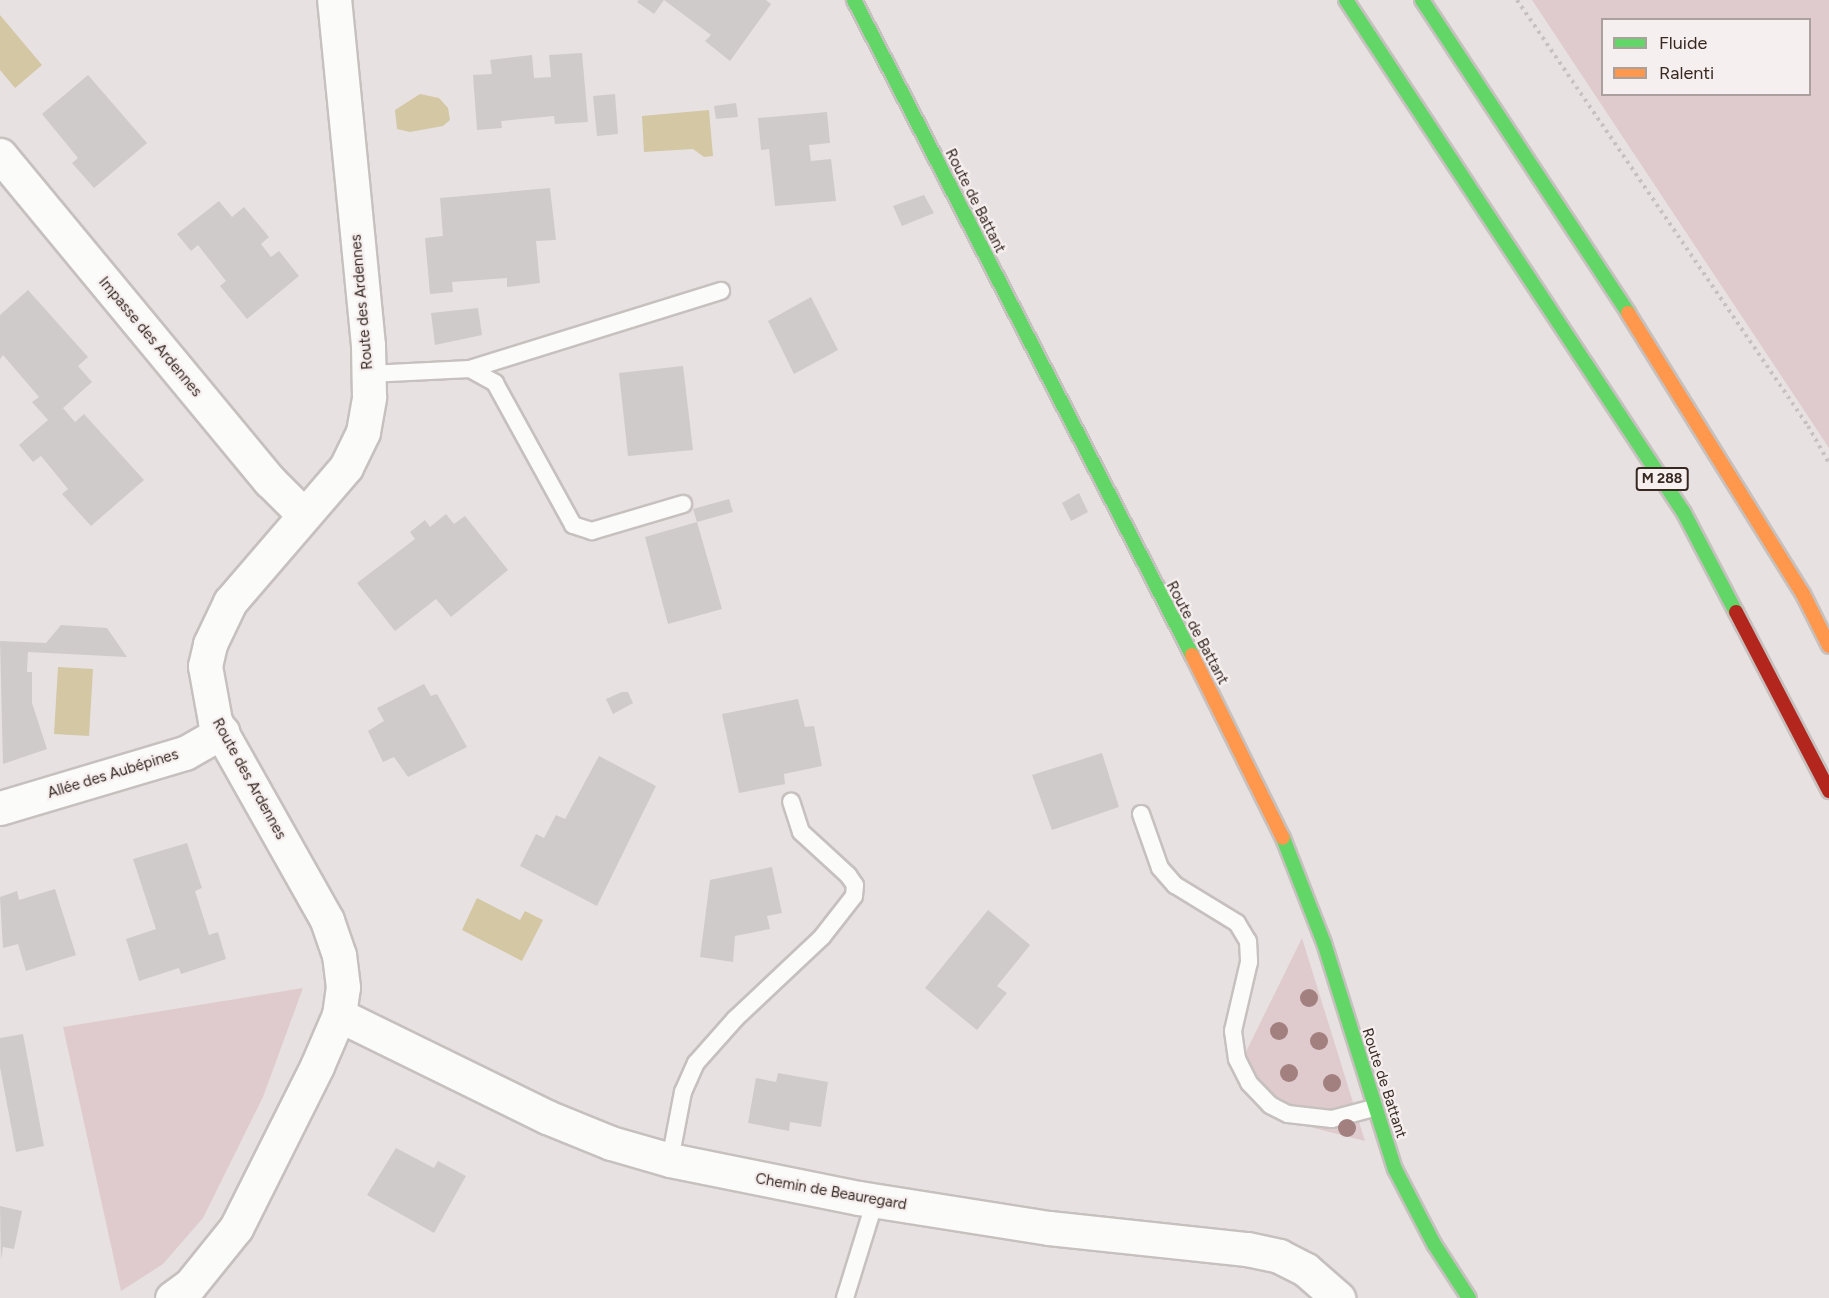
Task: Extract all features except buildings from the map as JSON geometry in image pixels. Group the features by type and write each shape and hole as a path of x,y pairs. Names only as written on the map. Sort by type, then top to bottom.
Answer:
{"main road":[{"name":"Route de Battant","path":"854,0 1276,819 1324,943 1395,1169 1434,1244 1469,1298"},
{"name":"M 288","path":"1346,0 1684,513 1829,791"},
{"path":"1422,0 1685,400 1803,594 1829,646"}],"street":[{"name":"Route des Ardennes","path":"172,1298 190,1285 236,1228 339,1015 343,987 339,955 327,920 222,732 208,694 205,666 210,644 230,602 346,467 363,432 369,374 334,0"},
{"name":"Impasse des Ardennes","path":"0,155 270,481 304,515"},
{"name":"Allée des Aubépines","path":"0,808 185,753 222,732"},
{"name":"Chemin de Beauregard","path":"339,1015 547,1117 611,1143 670,1160 875,1201 1049,1228 1247,1249 1279,1256 1306,1270 1338,1298"}],"lane":[{"path":"369,374 470,369 721,291"},
{"path":"470,369 495,383 573,525 592,531 683,504"},
{"path":"670,1160 683,1092 696,1064 735,1019 822,937 854,896 855,885 848,875 801,832 791,802"},
{"path":"1141,814 1160,868 1176,885 1237,922 1248,941 1250,962 1233,1031 1237,1059 1249,1083 1270,1105 1288,1114 1332,1119 1374,1108"},
{"path":"845,1298 875,1201"}],"path":[{"path":"1517,0 1808,426 1829,463"}],"shaded area":[{"path":"1532,0 1829,0 1829,448"},
{"path":"0,15 42,65 15,88 0,70"},
{"path":"420,94 439,98 448,108 450,120 443,126 410,132 397,129 395,110"},
{"path":"709,110 713,156 704,157 693,149 644,152 642,116"},
{"path":"58,667 93,669 89,736 54,734"},
{"path":"477,898 520,920 525,911 543,920 522,961 462,930"},
{"path":"1302,938 1365,1141 1274,1118 1235,1074"},
{"path":"303,988 263,1097 203,1218 163,1264 121,1291 63,1027"}],"traffic: fast":[{"path":"854,0 1192,655"},
{"path":"1346,0 1684,513 1736,612"},
{"path":"1422,0 1628,313"},
{"path":"1283,838 1324,943 1395,1169 1434,1244 1469,1298"}],"traffic: slow":[{"path":"1628,313 1803,594 1829,646"},
{"path":"1192,655 1283,838"}],"traffic: jam":[{"path":"1736,612 1829,791"}]}
